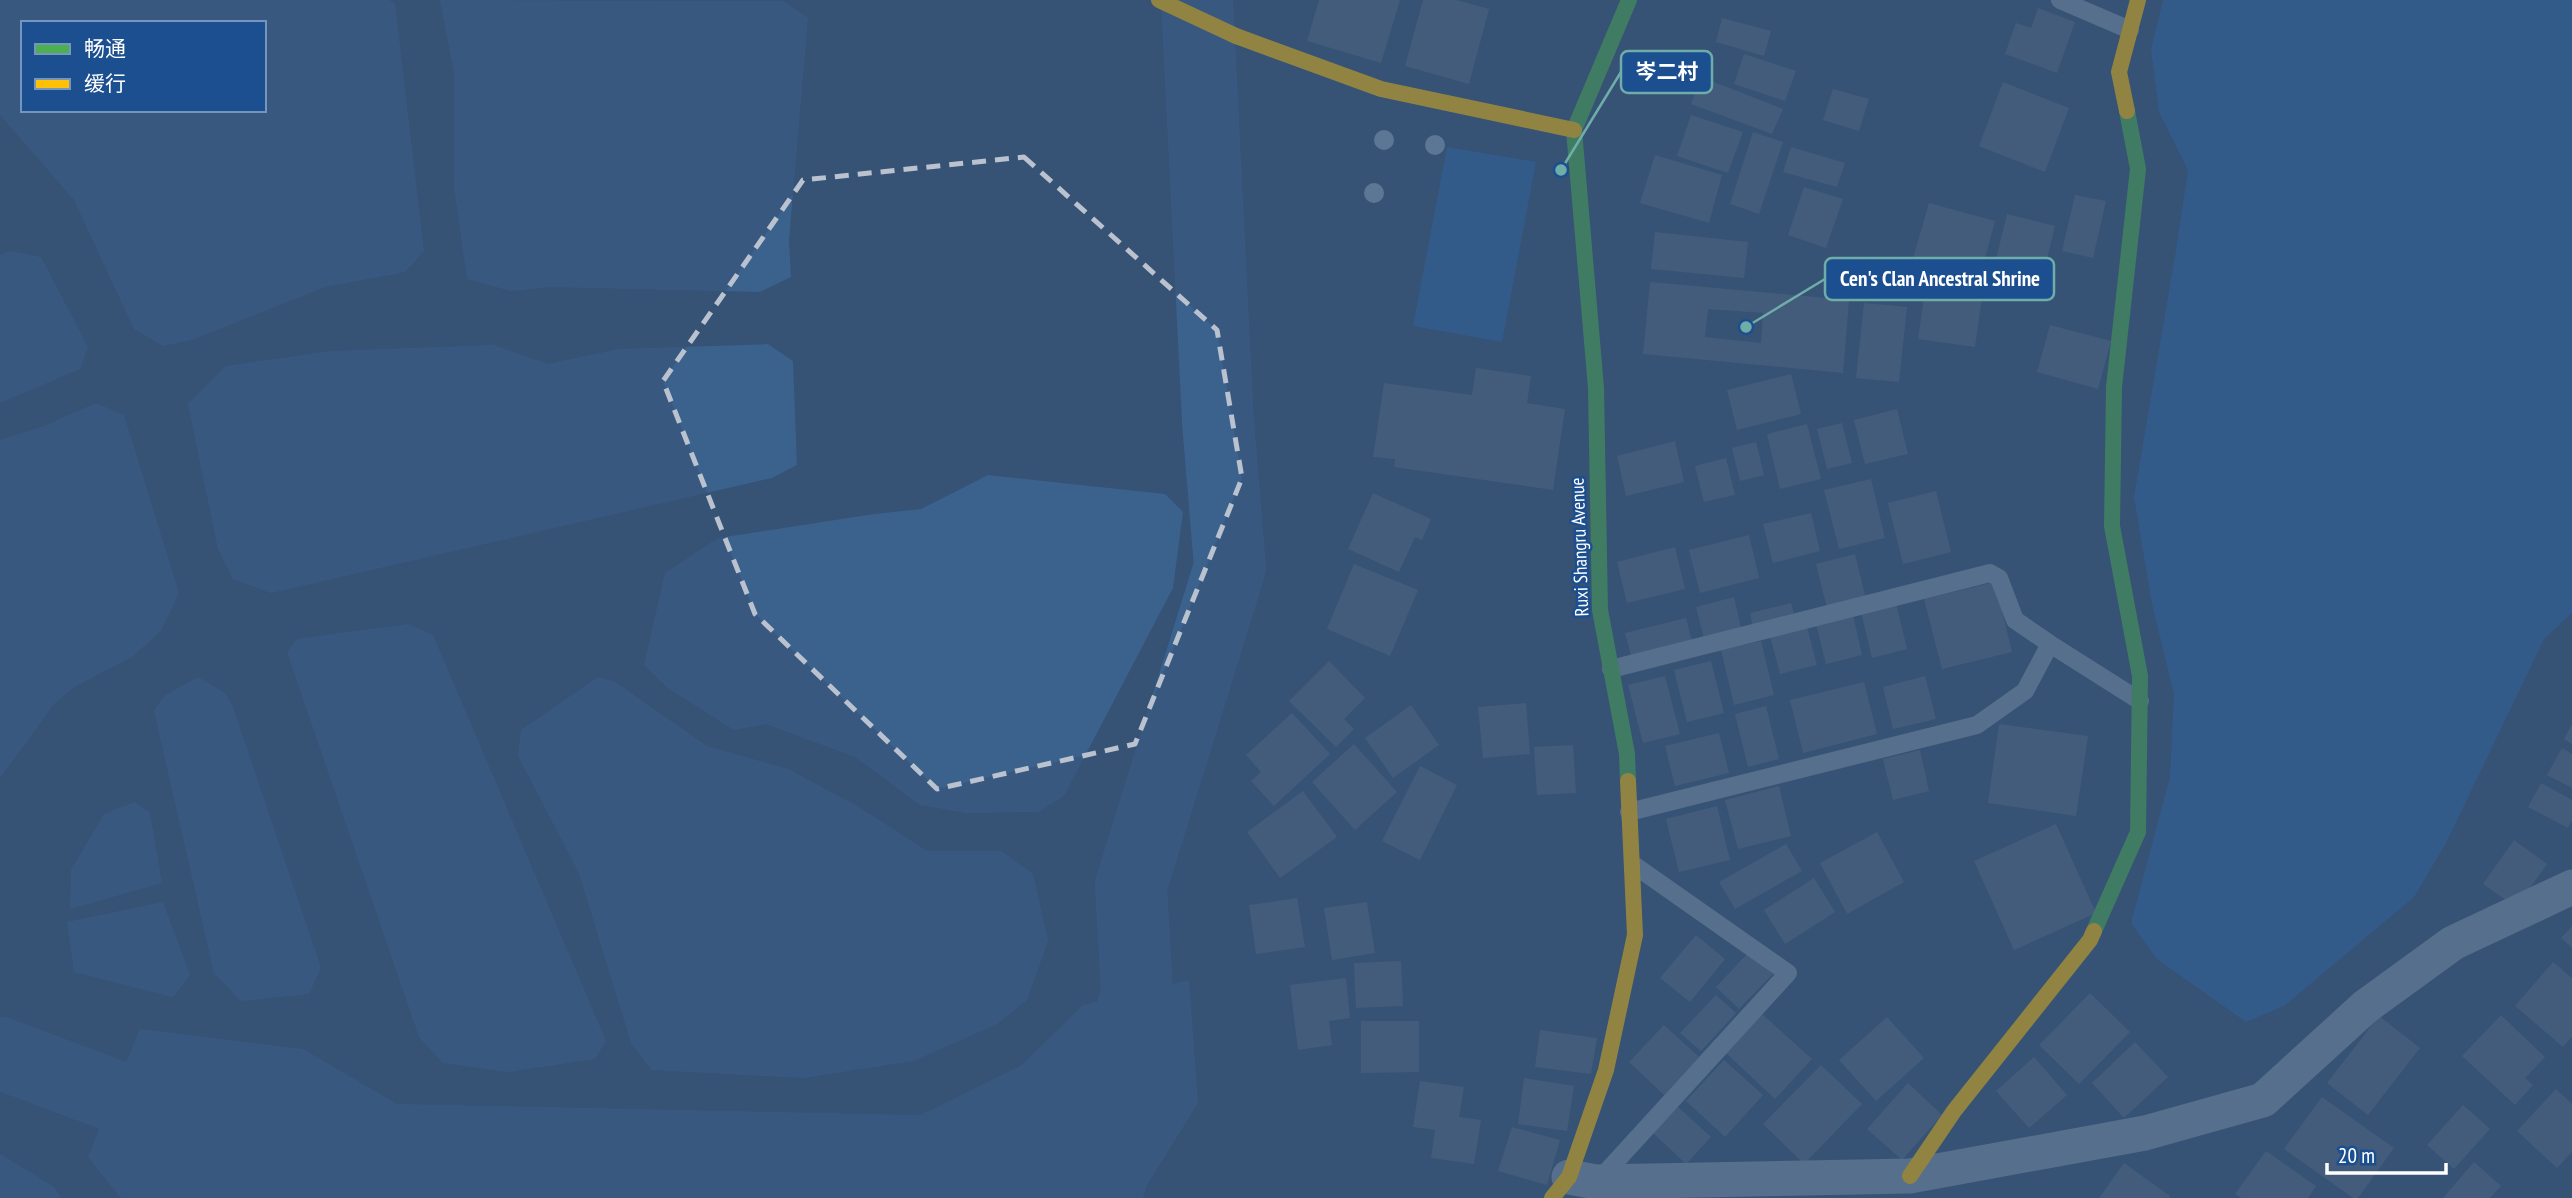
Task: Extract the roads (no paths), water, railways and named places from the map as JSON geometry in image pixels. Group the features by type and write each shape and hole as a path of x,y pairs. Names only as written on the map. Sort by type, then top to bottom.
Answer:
{"street":[{"name":"Ruxi Shangru Avenue","path":"1577,1189 1635,935 1627,754 1600,610 1596,388 1574,130 1629,0"},
{"path":"1910,1176 1954,1111 2090,940 2138,832 2140,676 2112,526 2114,387 2138,169 2119,72 2138,0"},
{"path":"1166,4 1236,36 1381,89 1574,130"},
{"path":"1577,1189 1910,1176 2145,1133 2263,1100 2365,1007 2453,943 2572,887"}],"lane":[{"path":"2060,0 2130,30"},
{"path":"1611,669 1990,573 1998,578 2015,620 2140,701"},
{"path":"1629,812 1977,725 2025,691 2050,644"},
{"path":"1577,1189 1788,972 1632,863"}],"waterway":[{"path":"994,1198 1063,1159 1120,1061 1137,992 1131,886 1230,567 1218,422 1197,0"},
{"path":"0,1053 385,1198"}],"place":[{"name":"岑二村","path":"1561,170"},
{"name":"Cen's Clan Ancestral Shrine","path":"1746,327"}]}
